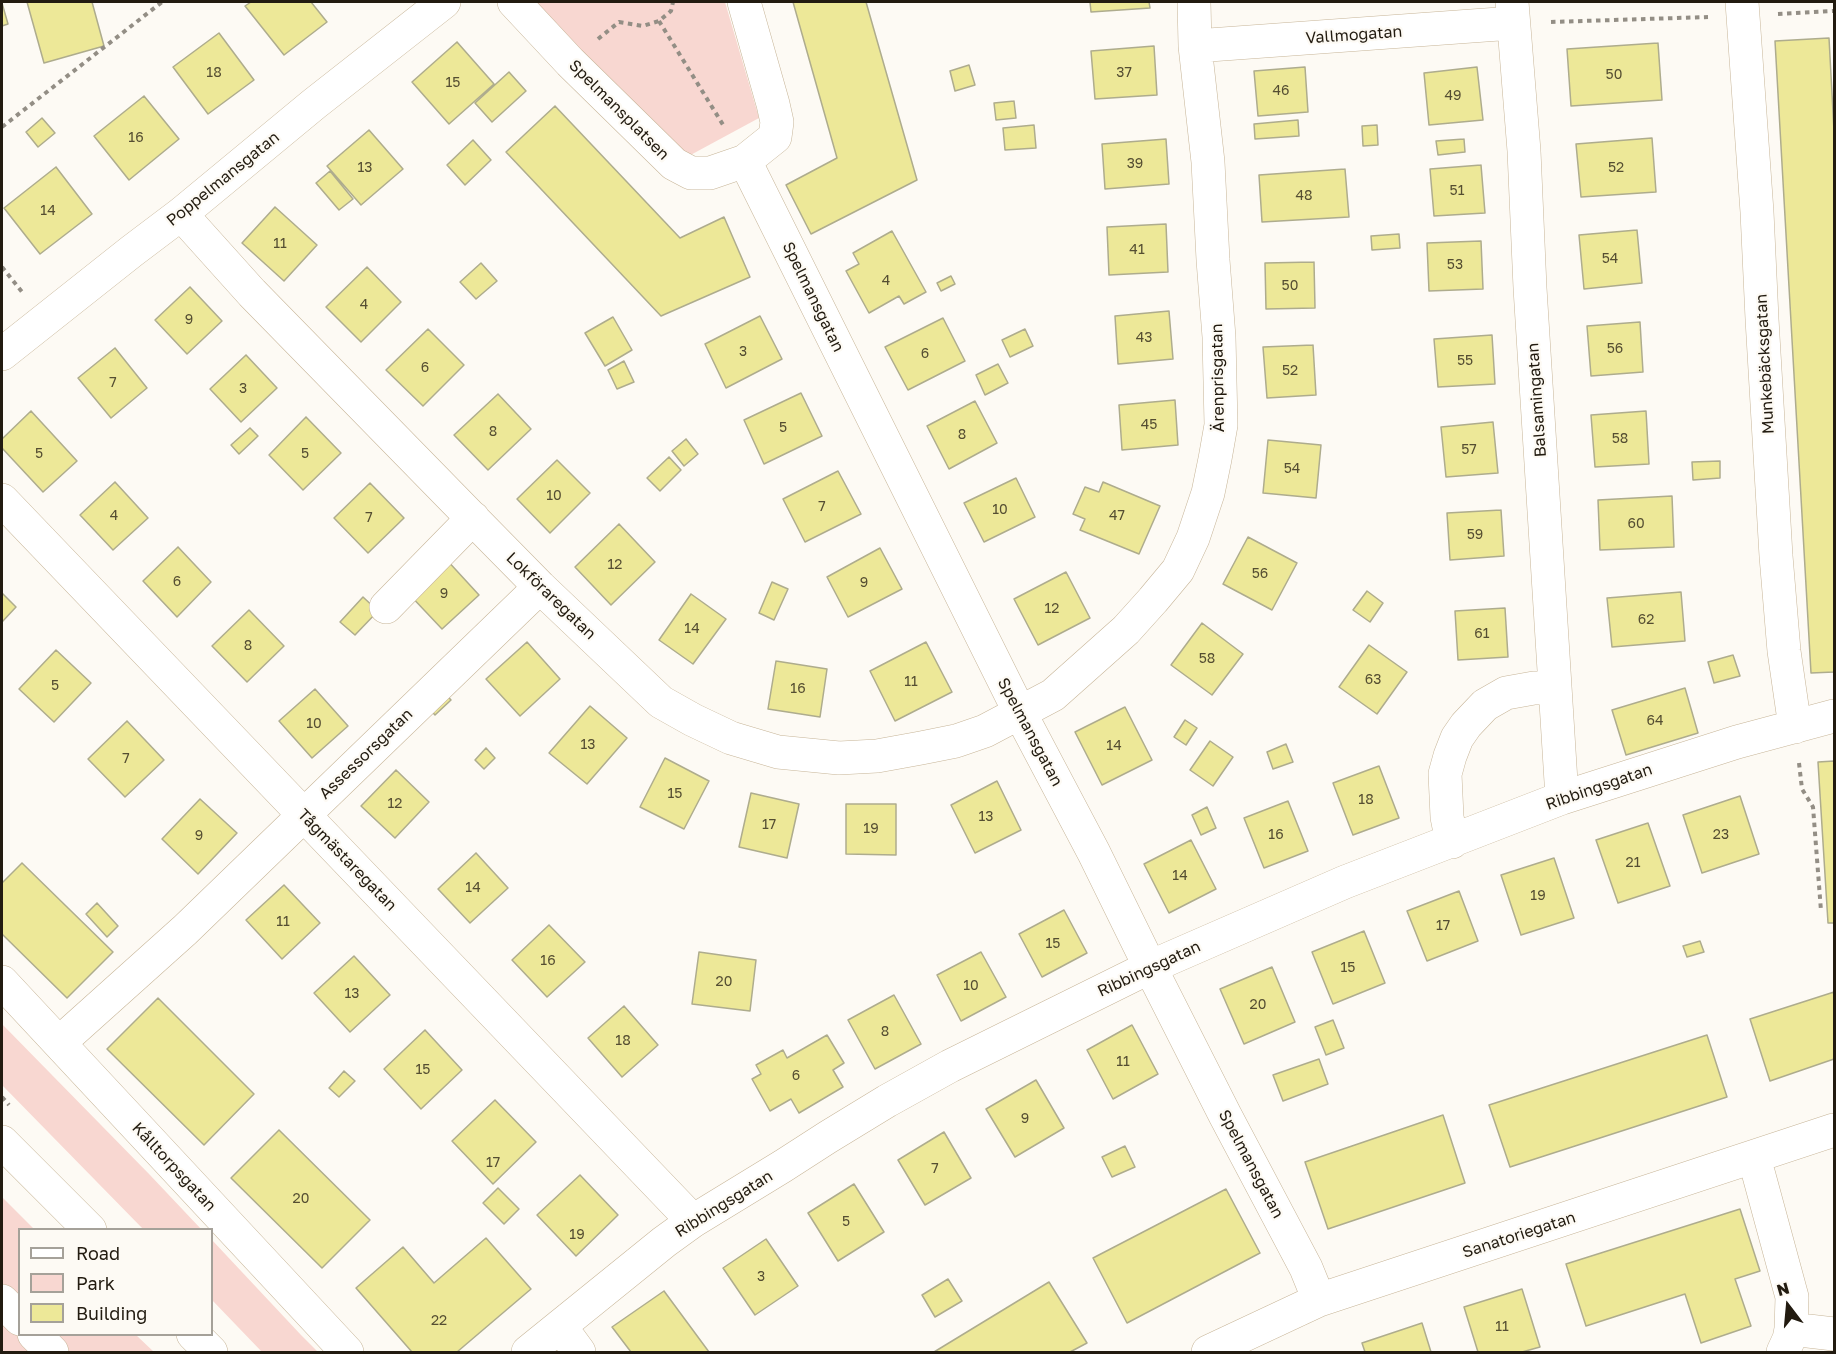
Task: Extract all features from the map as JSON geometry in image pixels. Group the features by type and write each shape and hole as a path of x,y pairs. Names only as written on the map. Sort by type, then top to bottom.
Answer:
{"street":[{"name":"Poppelmansgatan","path":"2,354 182,214 314,104 444,2"},
{"name":"Spelmansplatsen","path":"514,2 570,63 674,164 691,173 710,173 745,161 775,137 777,122 762,60 744,2"},
{"name":"Ärenprisgatan","path":"1020,713 1053,695 1126,630 1153,600 1178,570 1193,538 1208,493 1221,425 1221,392 1208,162 1195,46 1194,2"},
{"name":"Munkebäcksgatan","path":"1743,9 1776,556 1784,651 1795,727"},
{"name":"Vallmogatan","path":"1195,46 1513,13"},
{"name":"Balsamingatan","path":"1513,13 1524,151 1530,288 1562,798"},
{"name":"Spelmansgatan","path":"745,161 1020,713 1094,853 1225,1115 1306,1268 1319,1300"},
{"name":"Lokföraregatan","path":"182,214 252,293 540,586 661,702 731,738 778,752 839,758 877,756 956,741 986,731 1020,713"},
{"name":"Tågmästaregatan","path":"2,500 693,1221"},
{"path":"386,607 473,518"},
{"name":"Assessorsgatan","path":"59,1043 185,930 540,586"},
{"path":"1452,842 1447,817 1445,774 1450,756 1466,724 1485,705 1506,693 1534,687 1555,687"},
{"name":"Ribbingsgatan","path":"528,1353 648,1254 693,1221 896,1096 950,1066 1150,967 1345,882 1562,798 1737,742 1834,716"},
{"name":"Kålltorpsgatan","path":"2,982 347,1353"},
{"name":"Sanatoriegatan","path":"1208,1353 1319,1300 1834,1130"},
{"path":"2,1142 88,1228"},
{"path":"1754,1157 1792,1297 1787,1341 1834,1334"},
{"path":"2,1300 18,1317"},
{"path":"560,1326 579,1353"},
{"path":"35,1336 52,1353"},
{"path":"195,1336 211,1353"}],"path":[{"path":"2,127 162,2"},
{"path":"570,63 619,22 643,26 659,21 671,11 673,2"},
{"path":"1513,13 1743,9 1834,11"},
{"path":"659,21 745,161"},
{"path":"1795,727 1802,789 1813,807 1821,911"}],"green space":[{"path":"534,2 725,2 759,118 685,158"},
{"path":"2,1024 200,1228 142,1228 2,1085"},
{"path":"2,1197 33,1228 18,1228 18,1336 137,1336 154,1352 2,1352"},
{"path":"213,1241 318,1352 262,1352 213,1301"}],"building":[{"path":"27,2 92,2 104,46 44,63"},
{"path":"251,2 311,2 327,22 284,55 245,6"},
{"path":"793,2 866,2 917,180 811,234 786,185 837,158"},
{"path":"1090,2 1149,2 1150,8 1091,12"},
{"path":"2,3 8,24 2,26"},
{"path":"219,33 254,80 208,114 173,67"},
{"path":"1829,38 1834,131 1834,672 1811,673 1775,41"},
{"path":"457,42 494,84 449,124 412,82"},
{"path":"1658,43 1662,100 1571,106 1567,49"},
{"path":"1154,46 1157,95 1095,99 1091,51"},
{"path":"969,65 975,85 955,91 950,71"},
{"path":"1305,67 1308,112 1258,116 1254,71"},
{"path":"1477,67 1483,120 1429,125 1424,73"},
{"path":"509,72 526,91 492,122 475,103"},
{"path":"144,96 179,139 129,180 94,136"},
{"path":"1014,101 1016,118 996,120 994,103"},
{"path":"555,106 680,238 724,217 750,277 661,316 506,152"},
{"path":"42,118 55,133 38,147 26,132"},
{"path":"1298,120 1299,136 1255,139 1254,124"},
{"path":"1034,125 1036,148 1005,150 1003,128"},
{"path":"1377,125 1378,145 1363,146 1362,126"},
{"path":"369,130 403,169 361,205 327,166"},
{"path":"1652,138 1656,192 1581,197 1576,144"},
{"path":"1166,139 1169,184 1105,189 1102,144"},
{"path":"1464,139 1465,152 1438,155 1436,141"},
{"path":"473,140 491,160 465,185 447,165"},
{"path":"1481,165 1485,213 1434,216 1430,169"},
{"path":"56,167 92,214 40,254 4,208"},
{"path":"1345,169 1349,217 1262,222 1259,175"},
{"path":"330,171 353,199 339,210 316,183"},
{"path":"275,207 317,245 284,281 242,243"},
{"path":"1166,224 1168,272 1109,275 1107,227"},
{"path":"1637,230 1642,283 1584,289 1579,235"},
{"path":"892,231 926,292 904,304 899,296 869,313 846,271 859,264 853,253"},
{"path":"1399,234 1400,248 1372,250 1371,236"},
{"path":"1481,241 1483,289 1429,291 1427,243"},
{"path":"1314,262 1315,308 1266,309 1265,263"},
{"path":"481,263 497,281 476,299 460,282"},
{"path":"367,267 401,302 361,342 326,307"},
{"path":"951,276 955,284 941,291 937,283"},
{"path":"190,287 222,321 187,354 155,320"},
{"path":"1169,311 1173,359 1118,364 1115,316"},
{"path":"760,316 782,359 726,388 705,344"},
{"path":"613,317 632,350 605,366 585,333"},
{"path":"943,318 965,361 908,390 885,347"},
{"path":"1640,322 1643,372 1591,376 1587,326"},
{"path":"428,329 464,365 423,406 386,370"},
{"path":"1025,329 1033,346 1010,357 1002,340"},
{"path":"1492,335 1495,384 1438,387 1434,339"},
{"path":"1313,345 1316,395 1267,398 1263,347"},
{"path":"115,348 147,388 111,418 78,378"},
{"path":"246,355 277,388 241,422 210,389"},
{"path":"624,361 634,382 617,389 608,370"},
{"path":"998,364 1008,383 985,395 976,375"},
{"path":"801,393 822,436 764,464 744,420"},
{"path":"498,394 531,429 488,470 454,435"},
{"path":"1175,400 1178,445 1122,450 1119,405"},
{"path":"975,401 997,443 949,469 927,426"},
{"path":"31,411 77,461 43,492 2,448 2,439"},
{"path":"1646,411 1649,464 1595,467 1591,415"},
{"path":"306,417 341,453 303,490 269,455"},
{"path":"1493,422 1498,473 1446,477 1441,427"},
{"path":"250,428 258,436 239,454 231,445"},
{"path":"686,439 698,454 684,466 672,451"},
{"path":"1268,440 1321,445 1316,498 1263,493"},
{"path":"669,457 681,470 660,491 647,478"},
{"path":"557,460 590,493 550,533 517,499"},
{"path":"1720,461 1720,478 1693,480 1692,462"},
{"path":"838,471 861,514 805,542 783,499"},
{"path":"1016,478 1035,517 984,542 964,503"},
{"path":"115,482 148,518 113,550 80,515"},
{"path":"1103,482 1160,506 1139,554 1080,530 1085,519 1073,514 1085,487 1099,492"},
{"path":"370,483 404,518 368,553 334,518"},
{"path":"1672,496 1674,547 1600,550 1598,500"},
{"path":"1501,510 1504,556 1450,560 1447,513"},
{"path":"619,524 655,562 611,605 575,567"},
{"path":"1248,537 1297,563 1272,610 1223,584"},
{"path":"178,547 211,582 177,617 143,581"},
{"path":"880,548 902,589 848,617 827,577"},
{"path":"445,558 479,595 442,629 408,593"},
{"path":"1066,572 1090,618 1038,645 1014,599"},
{"path":"772,582 788,589 774,620 759,613"},
{"path":"1367,591 1383,603 1370,622 1353,610"},
{"path":"1681,592 1685,641 1612,647 1607,598"},
{"path":"2,593 16,607 2,622"},
{"path":"691,594 726,619 693,664 659,640"},
{"path":"363,597 378,611 355,635 340,622"},
{"path":"1505,608 1508,657 1458,660 1455,611"},
{"path":"249,610 284,646 247,682 212,646"},
{"path":"1202,623 1243,654 1212,695 1171,665"},
{"path":"527,642 560,679 520,716 486,679"},
{"path":"926,642 952,692 895,721 870,671"},
{"path":"1369,645 1407,672 1377,714 1339,687"},
{"path":"56,650 91,683 54,722 19,689"},
{"path":"1733,655 1740,676 1714,683 1708,662"},
{"path":"776,661 827,669 820,717 768,709"},
{"path":"1685,688 1698,733 1626,755 1612,710"},
{"path":"315,689 348,726 312,758 279,721"},
{"path":"441,689 451,700 435,715 425,704"},
{"path":"590,706 627,738 587,784 549,753"},
{"path":"1125,707 1152,760 1102,785 1075,732"},
{"path":"1185,720 1197,728 1186,745 1174,737"},
{"path":"127,721 164,760 125,797 88,759"},
{"path":"1210,741 1233,757 1213,786 1190,770"},
{"path":"1286,744 1293,762 1273,769 1267,752"},
{"path":"486,748 495,758 484,769 475,760"},
{"path":"665,758 709,781 684,829 640,807"},
{"path":"1834,761 1834,923 1828,923 1818,762"},
{"path":"1379,766 1399,818 1353,835 1333,783"},
{"path":"396,770 429,802 395,838 361,806"},
{"path":"997,781 1021,830 975,853 951,805"},
{"path":"751,793 799,804 787,858 739,847"},
{"path":"1740,796 1759,854 1702,873 1683,815"},
{"path":"200,799 237,833 198,874 162,839"},
{"path":"1288,801 1308,851 1264,868 1244,818"},
{"path":"846,804 896,804 896,855 846,854"},
{"path":"1207,807 1216,828 1201,835 1192,815"},
{"path":"1648,823 1670,886 1618,903 1596,840"},
{"path":"1191,840 1216,889 1169,913 1144,864"},
{"path":"476,853 508,888 470,923 438,889"},
{"path":"1554,858 1574,918 1521,935 1501,875"},
{"path":"22,863 113,952 67,998 2,934 2,883"},
{"path":"284,885 320,923 282,959 246,920"},
{"path":"1459,891 1478,941 1427,961 1407,911"},
{"path":"97,903 118,926 107,937 86,914"},
{"path":"1064,910 1087,953 1042,977 1019,934"},
{"path":"549,925 585,962 547,997 512,960"},
{"path":"1364,931 1385,983 1333,1004 1312,952"},
{"path":"1700,941 1704,952 1687,957 1683,946"},
{"path":"699,952 756,960 750,1011 692,1004"},
{"path":"981,952 1006,997 961,1021 937,975"},
{"path":"354,956 390,995 350,1032 314,993"},
{"path":"1272,967 1295,1022 1244,1044 1220,989"},
{"path":"1834,992 1834,1059 1770,1081 1750,1019"},
{"path":"894,995 921,1044 875,1069 848,1020"},
{"path":"158,998 254,1094 204,1145 107,1049"},
{"path":"624,1006 658,1045 622,1077 588,1038"},
{"path":"1333,1020 1344,1048 1326,1055 1315,1027"},
{"path":"1132,1025 1158,1074 1113,1099 1087,1050"},
{"path":"425,1030 462,1070 421,1109 384,1069"},
{"path":"827,1035 844,1063 833,1070 843,1087 799,1113 791,1099 770,1111 752,1079 761,1074 756,1065 783,1050 787,1058"},
{"path":"1707,1035 1727,1097 1510,1167 1489,1105"},
{"path":"1319,1059 1328,1084 1283,1101 1273,1075"},
{"path":"344,1071 355,1081 339,1097 329,1088"},
{"path":"1036,1080 1064,1128 1015,1157 986,1109"},
{"path":"495,1100 536,1142 493,1184 452,1141"},
{"path":"1443,1115 1465,1183 1328,1229 1305,1162"},
{"path":"279,1130 370,1220 322,1268 231,1178"},
{"path":"944,1132 971,1178 925,1205 898,1160"},
{"path":"1125,1146 1135,1167 1112,1177 1102,1157"},
{"path":"580,1175 618,1215 576,1256 537,1215"},
{"path":"854,1184 884,1232 838,1261 808,1213"},
{"path":"498,1188 519,1209 504,1224 483,1203"},
{"path":"1226,1189 1260,1253 1127,1323 1093,1258"},
{"path":"1740,1209 1760,1271 1735,1279 1751,1326 1701,1343 1685,1294 1586,1326 1566,1264"},
{"path":"486,1238 531,1289 457,1352 412,1352 356,1288 403,1247 434,1283"},
{"path":"766,1239 798,1286 755,1315 723,1268"},
{"path":"948,1279 962,1301 935,1317 922,1295"},
{"path":"1049,1282 1087,1343 1070,1352 934,1352"},
{"path":"1522,1289 1540,1347 1522,1352 1478,1352 1464,1307"},
{"path":"664,1291 709,1352 631,1352 612,1327"},
{"path":"1422,1323 1431,1352 1365,1352 1362,1343"}]}
